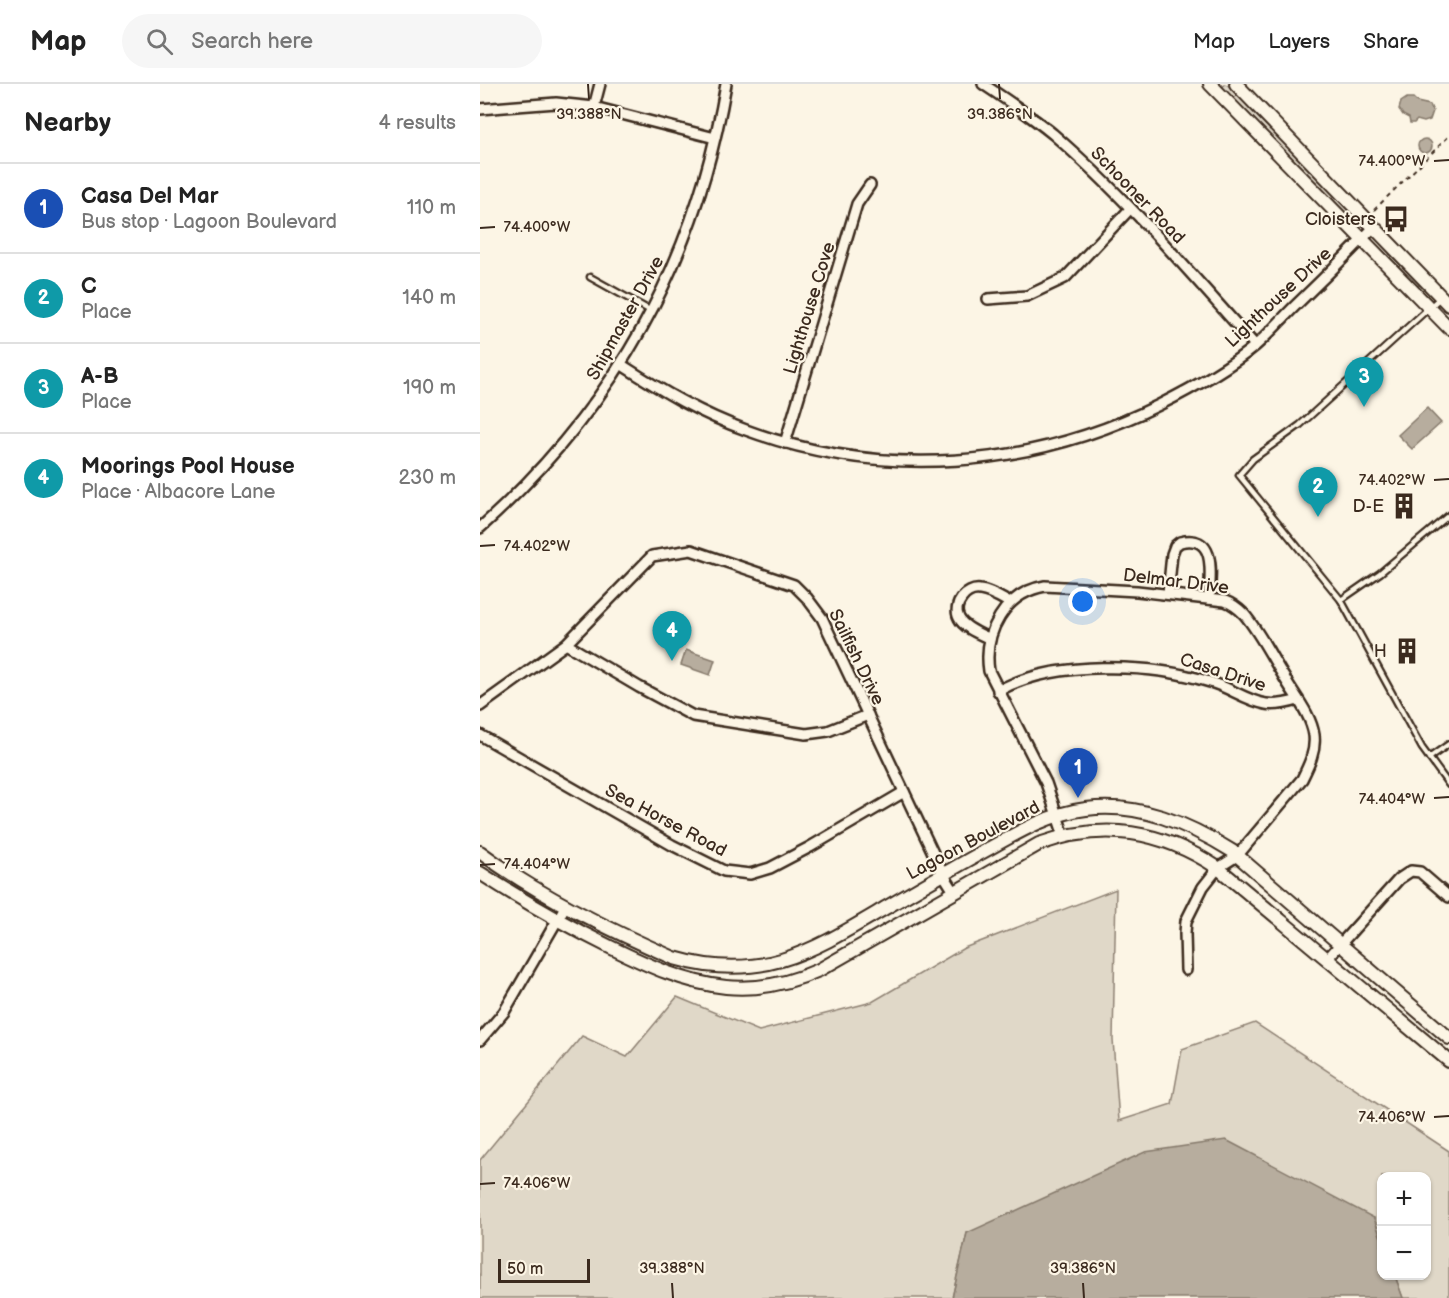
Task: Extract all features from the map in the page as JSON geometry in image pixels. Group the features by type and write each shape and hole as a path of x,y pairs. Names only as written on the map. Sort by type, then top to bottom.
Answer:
{"street":[{"path":"594,107 600,84"},
{"name":"Shipmaster Drive","path":"480,528 533,476 577,425 622,365 677,260 715,138 726,84"},
{"name":"Schooner Road","path":"983,84 1052,133 1096,174 1256,345"},
{"path":"1210,84 1449,328"},
{"path":"1236,84 1445,301"},
{"path":"480,109 556,103 594,107 715,138"},
{"name":"Lighthouse Cove","path":"785,443 857,204 870,185"},
{"path":"988,299 1027,296 1065,278 1130,209"},
{"name":"Lighthouse Drive","path":"622,365 705,414 785,443 855,456 913,461 968,460 1024,453 1085,437 1129,420 1198,386 1256,345 1363,238 1370,223"},
{"path":"1168,594 1173,550 1180,542 1187,541 1201,545 1209,554 1209,599"},
{"name":"Sailfish Drive","path":"480,706 566,644 652,556 691,550 794,585 822,618 943,874 955,893"},
{"name":"Delmar Drive","path":"1064,836 1046,783 998,691 988,662 990,639 997,622 1010,603 1026,590 1045,586 1168,594 1233,604 1245,615 1308,717 1314,735 1312,756 1302,779 1237,856 1218,868 1203,887 1186,921 1186,970"},
{"path":"990,639 958,618 957,611 962,598 969,591 979,590 1010,603"},
{"path":"566,644 693,716 806,734 828,731 868,715"},
{"name":"Casa Drive","path":"998,691 1040,675 1105,668 1150,670 1195,677 1267,704 1298,700"},
{"name":"Sea Horse Road","path":"480,735 672,845 724,871 750,874 770,868 904,792"},
{"name":"Lagoon Boulevard","path":"480,852 518,878 675,958 710,965 757,965 778,962 817,948 1019,832 1057,816 1087,808 1127,809 1170,818 1202,833 1237,856 1449,1038"},
{"name":"Lagoon Boulevard","path":"480,873 557,921 630,957 697,982 744,988 790,981 819,970 1032,848 1064,836 1104,830 1138,833 1196,853 1218,868 1449,1061"},
{"path":"1327,959 1399,879 1411,871 1420,872 1449,897"},
{"path":"480,1040 504,1012 566,904"}],"lane":[{"path":"590,277 651,311"},
{"path":"1445,301 1430,307 1300,425 1253,459 1239,475 1341,600 1422,748 1449,785"},
{"path":"1341,600 1380,573 1449,515"},
{"path":"1429,758 1449,744"}],"path":[{"path":"1370,223 1449,136"}],"shaded area":[{"path":"1224,84 1228,85 1346,205 1350,210 1349,213 1345,214 1222,90"},
{"path":"1407,98 1430,105 1433,111 1430,120 1424,122 1417,120 1410,123 1409,118 1399,109 1401,102"},
{"path":"1425,139 1430,141 1432,146 1430,151 1425,153 1420,151 1418,146 1420,141"},
{"path":"1390,253 1421,282 1420,285 1415,286 1388,257"},
{"path":"1427,408 1441,423 1412,449 1398,435"},
{"path":"686,650 715,660 710,675 681,665"},
{"path":"1116,889 1113,1040 1119,1121 1172,1104 1182,1049 1255,1023 1449,1151 1449,1298 1403,1298 1396,1280 1431,1280 1431,1172 1377,1172 1377,1227 1374,1218 967,1233 952,1298 480,1298 480,1160 582,1036 627,1057 677,997 759,1031 872,1002 964,948"},
{"path":"1226,1140 1374,1218 1377,1227 1377,1280 1396,1280 1403,1298 952,1298 967,1233 1145,1152"}],"place":[{"name":"Cloisters","path":"1396,219"},
{"name":"A-B","path":"1364,407"},
{"name":"D-E","path":"1404,506"},
{"name":"C","path":"1318,517"},
{"name":"H","path":"1407,651"},
{"name":"Moorings Pool House","path":"672,661"},
{"name":"Casa Del Mar","path":"1078,798"}]}
